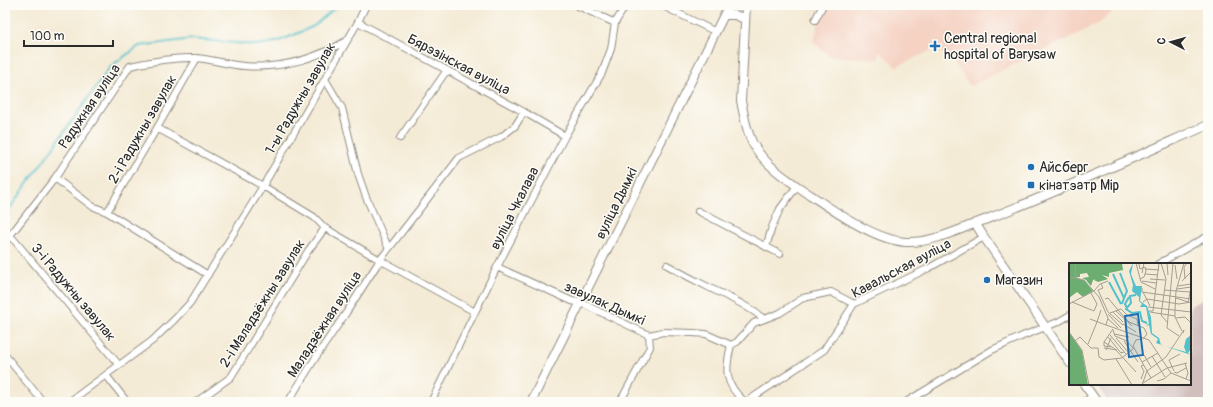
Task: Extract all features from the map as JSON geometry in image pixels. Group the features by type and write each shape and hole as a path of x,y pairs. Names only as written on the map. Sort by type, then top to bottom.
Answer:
{"street":[{"path":"358,22 366,5"},
{"path":"576,5 615,23 626,5"},
{"path":"661,5 716,32"},
{"name":"вуліца Дымкі","path":"531,402 729,5"},
{"path":"746,5 741,101 748,131 753,144 771,167 797,186 861,226 878,235 892,239 905,242 920,242 937,238 1009,210 1208,126"},
{"path":"814,20 823,5"},
{"path":"724,15 735,15 745,19"},
{"name":"1-ы Радужны завулак","path":"69,402 152,341 190,303 263,186 358,22"},
{"name":"Бярэзінская вуліца","path":"358,22 524,112 565,136"},
{"name":"вуліца Чкалава","path":"431,402 497,267 565,136 602,73 611,49 615,23"},
{"name":"Радужная вуліца","path":"5,242 55,178 130,66 156,60 178,58 197,58 244,66 284,64 310,58 331,50 347,40"},
{"name":"2-і Радужны завулак","path":"107,212 197,58"},
{"path":"400,138 447,70"},
{"path":"325,78 342,108 358,174 366,197 388,247"},
{"name":"Маладзёжная вуліца","path":"288,402 388,247 459,158 502,138 515,126 524,112"},
{"path":"157,128 263,186 314,217 325,228 475,312"},
{"path":"55,178 92,206 107,212 208,275"},
{"path":"766,247 772,227 780,209 797,186"},
{"path":"698,211 780,254"},
{"path":"975,223 1069,362"},
{"name":"2-і Маладзёжны завулак","path":"196,402 231,377 308,251 325,228"},
{"name":"3-і Радужны завулак","path":"10,235 119,365"},
{"path":"1160,263 1208,236"},
{"name":"Кавальская вуліца","path":"745,402 824,350 854,304 929,268 984,237"},
{"path":"667,265 734,299 764,319"},
{"name":"завулак Дымкі","path":"497,267 572,302 581,303 650,335 663,332 693,332 706,334 731,345"},
{"path":"745,402 738,396 726,373 727,360 731,345 737,342 754,323 780,313 803,298 831,292 854,304"},
{"path":"906,402 992,350 1058,322 1069,316"},
{"path":"620,402 650,347 650,335"},
{"path":"5,355 43,402"},
{"path":"106,376 127,402"},
{"path":"1084,402 1095,399 1085,385"}],"shaded area":[{"name":"Central regional hospital of Barysaw","path":"826,5 1121,5 1098,24 970,86 950,57 934,49 896,67 880,51 878,59 829,56 813,42 821,14"},
{"path":"1206,298 1208,300 1208,402 1108,402 1098,387 1101,385 1191,385 1191,306"}],"waterway":[{"path":"5,215 111,66 139,46 192,39 257,45 276,42 314,26 338,5"}],"place":[{"name":"Central regional hospital of Barysaw","path":"935,46"},
{"name":"Айсберг","path":"1031,167"},
{"name":"кінатэатр Мір","path":"1031,185"},
{"name":"Магазин","path":"987,280"}]}
